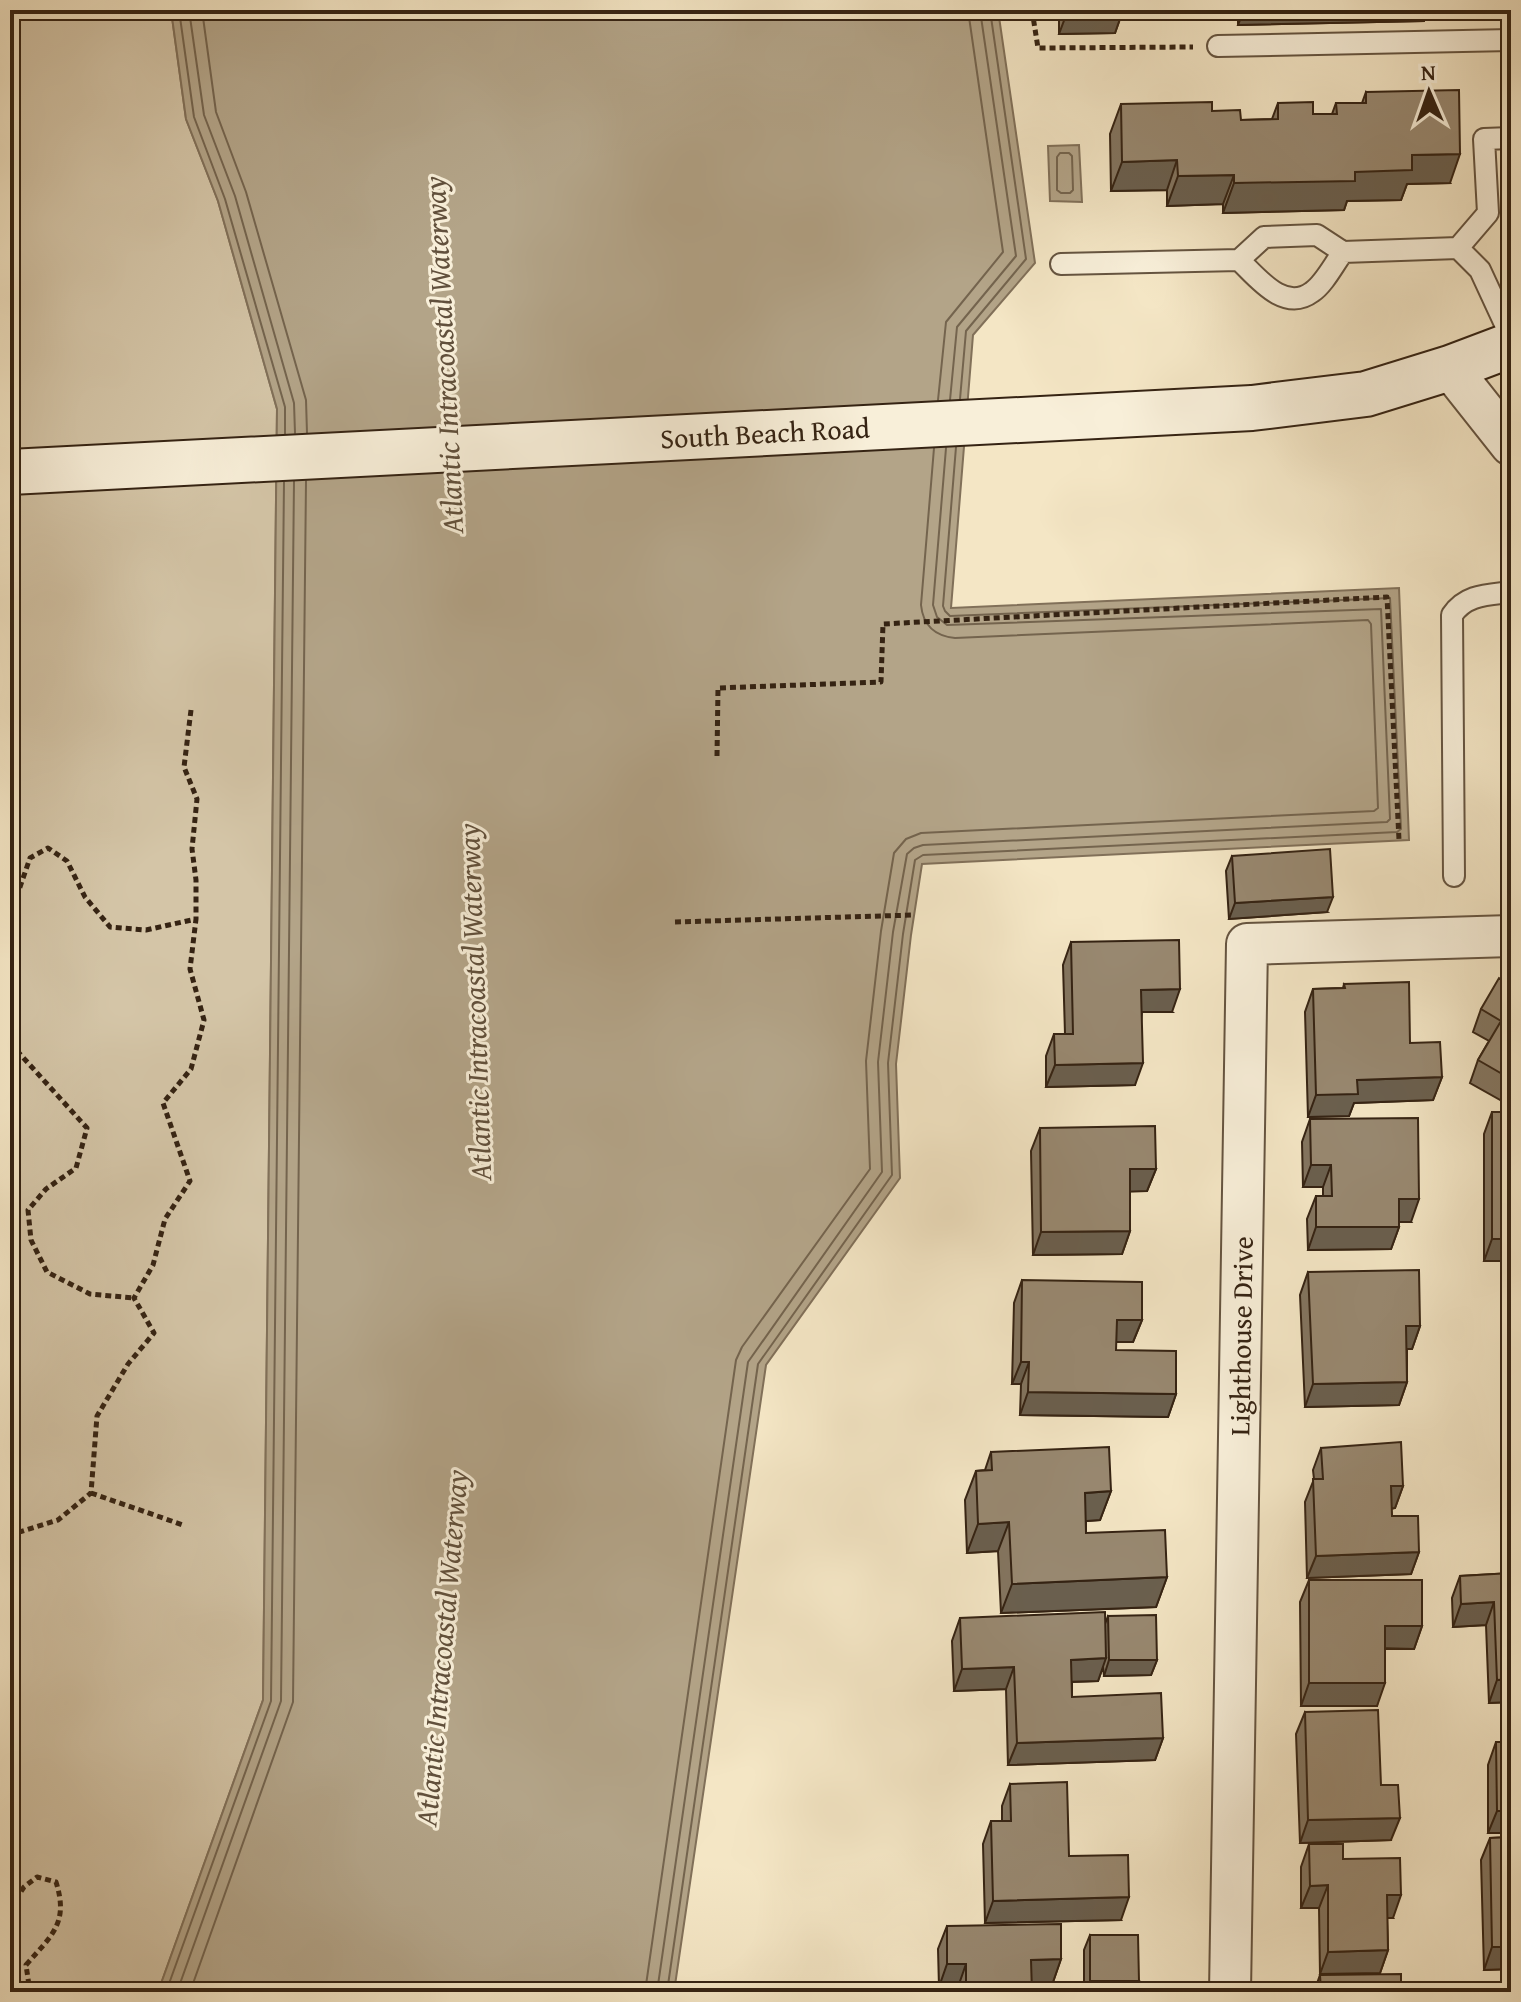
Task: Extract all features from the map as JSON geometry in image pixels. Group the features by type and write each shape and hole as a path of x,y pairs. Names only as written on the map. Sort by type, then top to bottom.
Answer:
{"street":[{"name":"South Beach Road","path":"10,472 1252,408 1366,394 1511,345"},
{"path":"1450,368 1511,445"},
{"name":"Lighthouse Drive","path":"1230,1992 1247,944 1511,936"}],"lane":[{"path":"1218,46 1511,40"},
{"path":"1458,248 1488,213 1484,139 1511,138"},
{"path":"1061,264 1239,260 1264,237 1317,235 1343,252 1458,248 1480,270 1511,337"},
{"path":"1239,260 1274,293 1295,299 1312,292 1343,252"},
{"path":"1454,876 1452,615 1459,604 1473,597 1511,592"}],"path":[{"path":"1032,10 1038,48 1218,46"},
{"path":"717,756 718,688 881,682 883,624 1387,597 1399,840"},
{"path":"134,1298 153,1265 165,1219 190,1181 163,1103 191,1069 204,1020 190,969 196,919 192,849 197,799 184,767 191,710"},
{"path":"10,916 30,858 48,848 67,861 85,897 110,927 146,930 196,919"},
{"path":"675,922 914,915"},
{"path":"10,1043 87,1128 76,1168 46,1189 28,1210 31,1240 47,1272 90,1294 134,1298"},
{"path":"10,1535 58,1520 91,1493 97,1416 128,1364 154,1333 134,1298"},
{"path":"91,1493 183,1525"},
{"path":"10,1908 24,1887 37,1877 56,1882 62,1903 55,1932 26,1965 30,1992"}],"shaded area":[{"path":"10,10 171,10 186,119 218,201 277,409 263,1700 158,1992 10,1992"}],"water":[{"name":"Atlantic Intracoastal Waterway","path":"171,10 998,10 1035,263 973,335 951,608 1399,588 1409,840 922,864 896,1064 900,1178 766,1365 674,1992 158,1992 263,1700 277,409 218,201 186,119"},
{"path":"1079,145 1082,202 1050,201 1048,146"}],"building":[{"path":"1459,90 1460,154 1412,155 1412,170 1355,172 1355,181 1234,183 1234,175 1178,176 1177,160 1122,162 1121,104 1212,102 1212,111 1240,110 1241,120 1278,119 1278,103 1313,102 1313,114 1337,114 1336,103 1366,103 1366,92"},
{"path":"1330,849 1333,897 1235,903 1232,856"},
{"path":"1179,940 1180,989 1141,990 1143,1063 1055,1065 1054,1034 1073,1034 1071,942"},
{"path":"1499,978 1511,985 1511,1079 1478,1060 1501,1021 1481,1009"},
{"path":"1409,982 1410,1043 1440,1042 1442,1077 1357,1080 1358,1094 1316,1095 1313,989 1345,988 1344,984"},
{"path":"1492,1112 1511,1112 1511,1239 1492,1239"},
{"path":"1418,1118 1419,1199 1399,1199 1399,1227 1316,1227 1316,1196 1332,1196 1331,1165 1311,1165 1310,1119"},
{"path":"1155,1126 1156,1169 1130,1169 1130,1231 1041,1232 1040,1128"},
{"path":"1419,1270 1420,1326 1406,1326 1407,1382 1313,1384 1308,1272"},
{"path":"1022,1280 1142,1282 1142,1320 1117,1320 1116,1350 1176,1351 1176,1394 1028,1392 1029,1362 1021,1362"},
{"path":"1401,1442 1403,1486 1391,1486 1392,1516 1418,1516 1419,1552 1316,1556 1313,1479 1323,1479 1321,1448"},
{"path":"1109,1447 1111,1491 1085,1493 1086,1533 1165,1530 1167,1577 1012,1584 1009,1522 978,1524 976,1471 992,1470 991,1452"},
{"path":"1511,1573 1511,1679 1497,1680 1494,1602 1461,1604 1460,1576"},
{"path":"1309,1580 1422,1580 1422,1626 1385,1626 1385,1683 1309,1683"},
{"path":"1105,1612 1106,1658 1071,1660 1072,1697 1161,1693 1163,1738 1017,1743 1014,1667 962,1669 960,1618"},
{"path":"1156,1615 1157,1660 1109,1660 1108,1616"},
{"path":"1378,1710 1381,1785 1398,1785 1400,1818 1308,1820 1305,1712"},
{"path":"1496,1742 1511,1742 1511,1811 1497,1811"},
{"path":"1067,1782 1069,1856 1128,1855 1129,1897 993,1901 991,1821 1011,1821 1010,1784"},
{"path":"1511,1837 1511,1947 1492,1947 1490,1838"},
{"path":"1309,1844 1343,1844 1343,1859 1400,1858 1401,1895 1387,1895 1388,1950 1328,1952 1328,1885 1310,1886"},
{"path":"1061,1924 1061,1959 1031,1960 1032,1992 966,1992 966,1964 947,1964 947,1926"},
{"path":"1090,1935 1138,1935 1139,1981 1090,1981"},
{"path":"1401,1974 1401,1992 1321,1992 1320,1975"}]}
